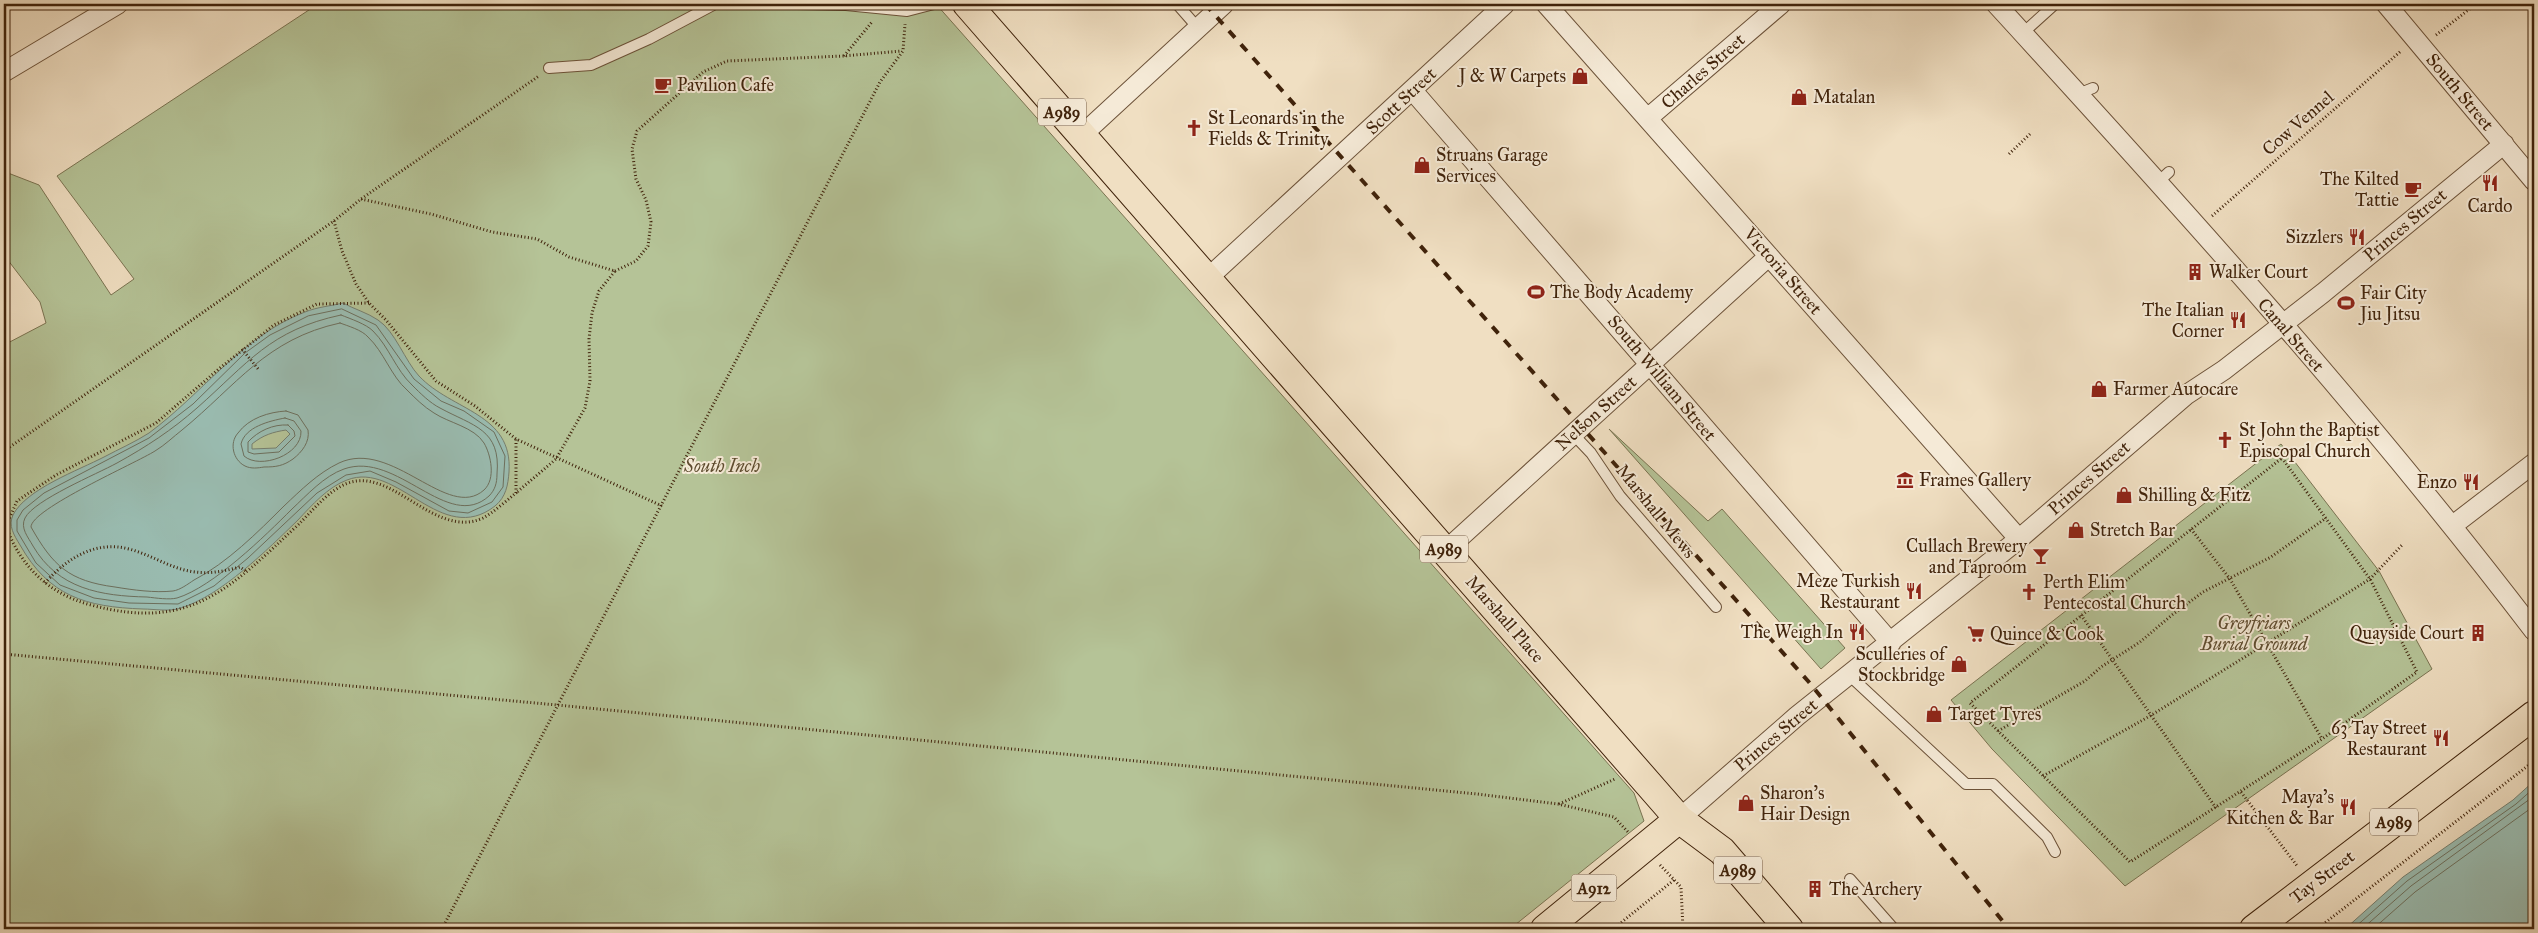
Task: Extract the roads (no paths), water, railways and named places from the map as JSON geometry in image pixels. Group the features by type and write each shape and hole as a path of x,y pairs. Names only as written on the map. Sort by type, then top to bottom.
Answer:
{"main road":[{"name":"A989","path":"966,4 1208,278"},
{"name":"Marshall Place","path":"1208,278 1680,819 1722,852 1790,929"},
{"name":"Tay Street","path":"2254,929 2534,716"},
{"name":"A912","path":"1545,929 1680,819"}],"street":[{"path":"4,72 118,4"},
{"path":"1082,135 1224,4"},
{"name":"Scott Street","path":"1208,278 1505,4"},
{"name":"Victoria Street","path":"1546,4 2019,538"},
{"name":"Charles Street","path":"1648,118 1781,4"},
{"name":"Canal Street","path":"1996,4 2023,33 2086,91 2163,178 2198,228 2452,526 2534,632"},
{"name":"South Street","path":"2386,4 2534,181"},
{"name":"South William Street","path":"1412,91 1636,346 1891,643"},
{"name":"Princes Street","path":"1680,819 1776,734 2019,538 2186,395 2224,370 2282,325 2504,144"},
{"name":"Nelson Street","path":"1445,551 1769,256"},
{"path":"2452,526 2534,464"}],"lane":[{"path":"549,68 591,65 715,4"},
{"path":"797,4 906,11 934,4"},
{"path":"1177,4 1198,28"},
{"path":"2023,33 2055,4"},
{"name":"Marshall Mews","path":"1574,434 1590,452 1620,496 1716,607"},
{"path":"1849,674 1966,784 1992,784 2047,837 2055,852"},
{"path":"1850,879 1894,929"}],"water":[{"path":"343,303 365,313 384,325 390,331 419,376 433,388 478,415 491,425 501,437 508,452 509,477 504,495 495,506 475,516 456,517 438,511 384,482 366,477 347,480 333,487 321,497 272,545 228,582 197,602 172,610 122,608 86,601 56,587 43,576 31,562 12,530 13,515 29,497 54,481 149,433 242,351 282,322 305,312","holes":["286,430 290,434 276,448 252,449 252,444 268,434"]},
{"path":"2534,781 2534,929 2345,929 2403,877 2513,800"}],"railway":[{"path":"1205,4 1808,681 2009,929"}],"place":[{"name":"J & W Carpets","path":"1580,76"},
{"name":"Pavilion Cafe","path":"663,85"},
{"name":"Matalan","path":"1799,97"},
{"name":"St Leonards in the Fields & Trinity","path":"1194,128"},
{"name":"Struans Garage Services","path":"1422,165"},
{"name":"Cardo","path":"2490,183"},
{"name":"The Kilted Tattie","path":"2413,189"},
{"name":"Sizzlers","path":"2357,237"},
{"name":"Walker Court","path":"2195,272"},
{"name":"The Body Academy","path":"1536,292"},
{"name":"Fair City Jiu Jitsu","path":"2346,303"},
{"name":"The Italian Corner","path":"2238,320"},
{"name":"Farmer Autocare","path":"2099,389"},
{"name":"St John the Baptist Episcopal Church","path":"2225,440"},
{"name":"Frames Gallery","path":"1905,480"},
{"name":"Enzo","path":"2471,482"},
{"name":"Shilling & Fitz","path":"2124,495"},
{"name":"Stretch Bar","path":"2076,530"},
{"name":"Cullach Brewery and Taproom","path":"2041,556"},
{"name":"Meze Turkish Restaurant","path":"1914,591"},
{"name":"Perth Elim Pentecostal Church","path":"2029,592"},
{"name":"The Weigh In","path":"1857,632"},
{"name":"Quayside Court","path":"2478,633"},
{"name":"Quince & Cook","path":"1976,634"},
{"name":"Sculleries of Stockbridge","path":"1959,664"},
{"name":"Target Tyres","path":"1934,714"},
{"name":"63 Tay Street Restaurant","path":"2441,738"},
{"name":"Sharon's Hair Design","path":"1746,803"},
{"name":"Maya's Kitchen & Bar","path":"2348,807"},
{"name":"The Archery","path":"1815,889"}],"park label":[{"name":"South Inch","path":"722,466"},
{"name":"Greyfriars Burial Ground","path":"2254,633"}]}
